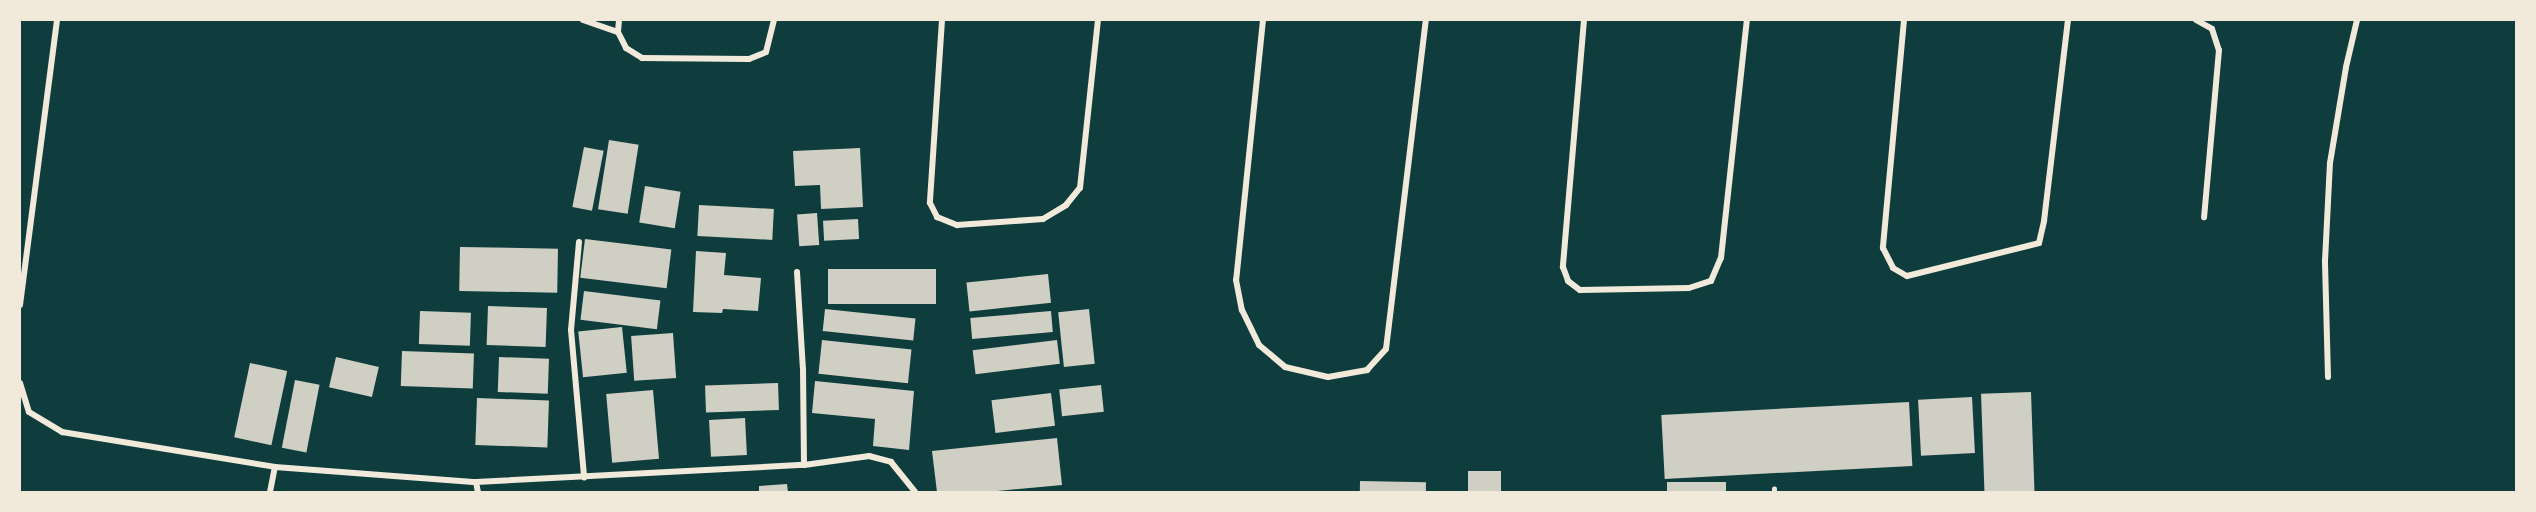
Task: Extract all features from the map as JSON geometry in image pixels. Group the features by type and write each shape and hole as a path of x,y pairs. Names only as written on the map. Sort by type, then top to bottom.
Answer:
{"street":[{"path":"20,305 57,20"},
{"path":"583,20 618,32"},
{"path":"619,20 618,32 626,48 642,58 748,59 766,52 774,20"},
{"path":"942,20 930,203 938,217 957,225 1042,219 1066,205 1080,188 1098,20"},
{"path":"1263,20 1236,280 1242,310 1259,345 1285,367 1328,377 1367,370 1386,349 1426,20"},
{"path":"1584,20 1563,267 1568,281 1580,290 1689,288 1711,281 1721,258 1747,20"},
{"path":"1904,20 1883,248 1893,267 1907,276 2039,243 2044,221 2067,20"},
{"path":"2196,20 2212,29 2219,50 2204,217"},
{"path":"2328,377 2325,261 2330,163 2346,67 2357,20"},
{"path":"579,242 572,330 584,477"},
{"path":"797,272 803,369 804,465"},
{"path":"20,383 29,412 62,432 275,467 476,482 804,465 869,456 891,462 915,492"},
{"path":"270,492 275,467"},
{"path":"476,482 478,492"}],"building":[{"path":"609,140 639,145 628,214 598,209"},
{"path":"584,147 604,151 592,211 572,207"},
{"path":"860,148 863,207 821,209 820,185 795,186 793,151"},
{"path":"645,186 681,192 675,228 639,223"},
{"path":"699,205 774,209 772,240 697,236"},
{"path":"817,213 819,245 799,246 797,214"},
{"path":"858,219 859,239 824,241 823,221"},
{"path":"585,239 671,250 667,288 580,278"},
{"path":"460,247 558,249 557,293 459,291"},
{"path":"696,251 726,253 724,275 761,278 758,311 723,309 722,313 693,312"},
{"path":"828,269 936,269 936,304 828,304"},
{"path":"1048,274 1051,303 969,311 966,283"},
{"path":"584,291 660,300 657,329 580,320"},
{"path":"488,306 547,308 546,347 487,345"},
{"path":"825,309 916,319 913,340 823,331"},
{"path":"1089,309 1095,364 1064,367 1058,312"},
{"path":"420,311 471,313 470,346 419,344"},
{"path":"1051,311 1053,332 972,339 970,318"},
{"path":"622,327 627,373 583,377 578,332"},
{"path":"673,333 676,378 634,381 631,336"},
{"path":"822,340 912,349 908,383 818,374"},
{"path":"1057,340 1060,364 976,374 973,350"},
{"path":"402,351 474,354 473,388 401,386"},
{"path":"336,357 379,367 372,397 329,387"},
{"path":"499,357 549,359 548,394 498,392"},
{"path":"250,363 287,371 271,445 234,437"},
{"path":"295,380 320,385 306,453 282,448"},
{"path":"815,381 914,391 909,450 873,446 875,419 812,413"},
{"path":"778,383 779,410 706,413 705,386"},
{"path":"1101,385 1104,412 1062,416 1059,389"},
{"path":"653,390 659,459 612,463 606,394"},
{"path":"2031,392 2034,492 1984,492 1981,394"},
{"path":"1051,393 1055,426 995,433 991,400"},
{"path":"1972,397 1975,453 1921,456 1918,400"},
{"path":"477,398 549,401 547,447 475,445"},
{"path":"1909,402 1912,466 1665,479 1661,415"},
{"path":"745,418 747,455 711,457 709,420"},
{"path":"1057,438 1062,485 987,492 937,492 932,451"},
{"path":"1468,471 1501,471 1501,492 1468,492"},
{"path":"1360,481 1426,482 1426,492 1360,492"},
{"path":"1667,482 1726,482 1726,492 1667,492"},
{"path":"787,484 788,492 759,492 759,486"}]}
